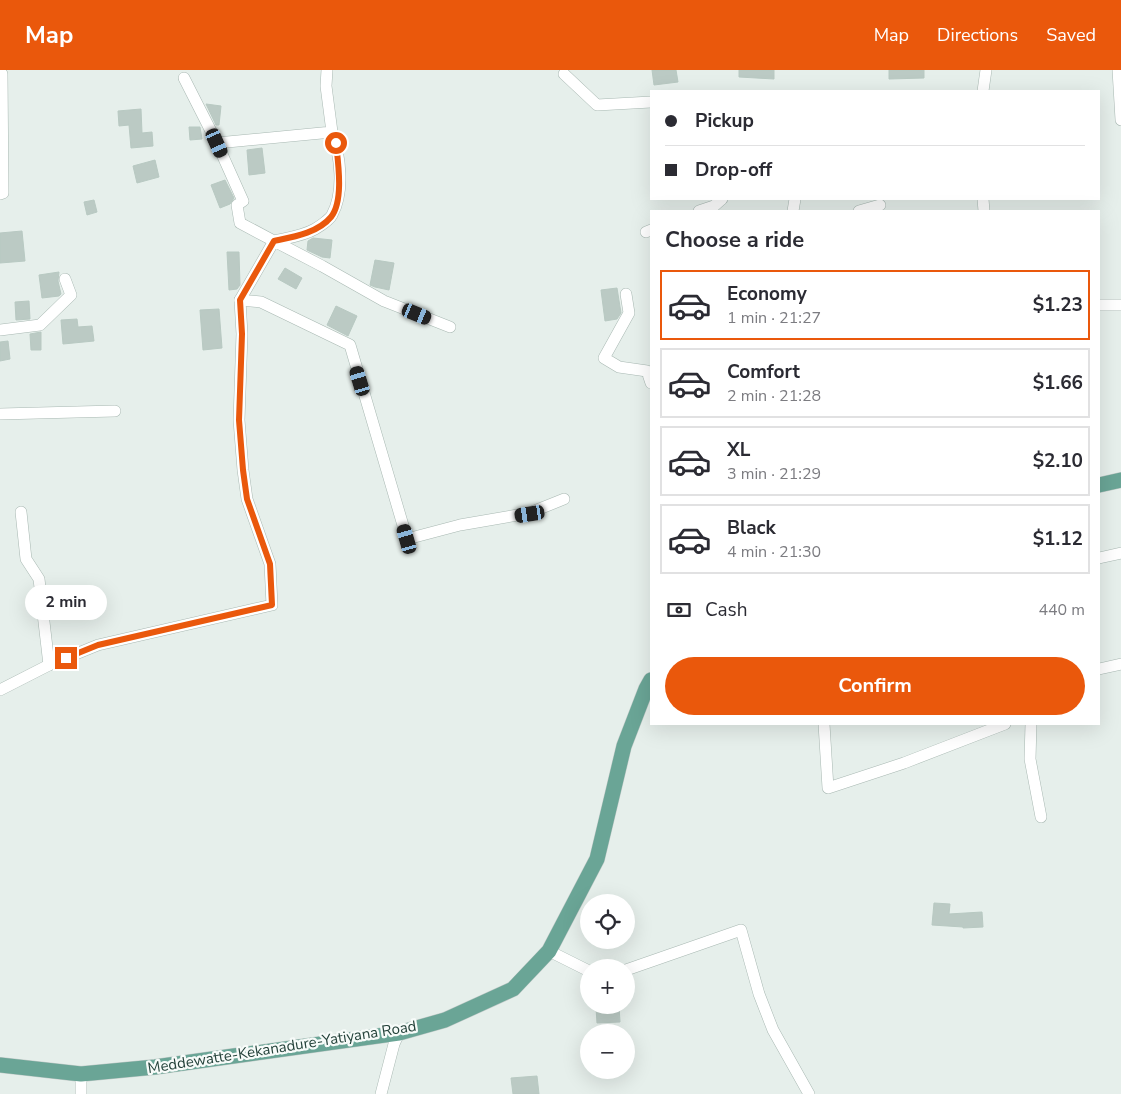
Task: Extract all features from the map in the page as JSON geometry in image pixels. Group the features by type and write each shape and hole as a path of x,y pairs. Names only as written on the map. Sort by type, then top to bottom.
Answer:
{"main road":[{"path":"1100,485 1121,480"},
{"name":"Meddewatte-Kekanadure-Yatiyana Road","path":"0,1065 81,1074 155,1067 399,1033 444,1020 513,989 549,951 597,859 624,746 650,682"}],"street":[{"path":"0,194 3,193 1,72 14,70"},
{"path":"0,690 49,665 98,645 272,605 270,564 247,499 243,470 239,420 242,334 240,300 274,241 315,229 332,216 339,195 339,172 326,86 327,70"},
{"path":"983,90 986,70"},
{"path":"1118,70 1121,120"},
{"path":"565,71 597,105 650,102"},
{"path":"184,78 217,143 243,201 237,205 240,222 384,301 450,327"},
{"path":"217,143 332,132"},
{"path":"702,210 714,206 721,200"},
{"path":"862,210 880,205"},
{"path":"0,330 40,325 70,295 65,279"},
{"path":"626,294 629,313 604,358 619,366 647,372 650,380"},
{"path":"240,300 261,302 350,345 407,539 460,525 530,514 564,499"},
{"path":"1100,305 1121,305"},
{"path":"0,414 115,411"},
{"path":"21,512 26,559 39,579 49,665"},
{"path":"1100,558 1121,553"},
{"path":"1100,669 1121,664"},
{"path":"824,725 828,788 904,763 1003,725"},
{"path":"1032,725 1030,759 1041,817"},
{"path":"635,967 741,930 759,994 774,1030 809,1094"},
{"path":"549,951 580,966"},
{"path":"381,1094 394,1044 399,1033"},
{"path":"81,1074 81,1094"}],"building":[{"path":"652,70 676,70 678,82 654,85"},
{"path":"739,70 774,70 774,79 739,77"},
{"path":"889,70 924,70 924,78 889,79"},
{"path":"206,104 221,106 219,125 216,125"},
{"path":"141,109 142,133 152,132 153,146 131,148 129,125 119,126 118,111"},
{"path":"189,127 200,127 202,139 190,140"},
{"path":"262,148 265,173 249,175 247,150"},
{"path":"155,160 159,177 137,183 133,166"},
{"path":"225,180 234,198 230,204 220,208 211,185"},
{"path":"94,200 97,212 87,215 84,202"},
{"path":"22,231 25,261 0,263 0,233"},
{"path":"313,238 332,240 330,258 322,257 307,250 308,241"},
{"path":"227,252 239,252 240,285 237,289 229,290"},
{"path":"375,260 394,263 389,290 370,285"},
{"path":"285,268 302,278 296,289 278,279"},
{"path":"59,272 58,281 61,294 59,296 42,298 39,275"},
{"path":"617,288 621,313 617,319 605,321 601,290"},
{"path":"29,301 30,319 16,320 15,302"},
{"path":"336,306 357,316 348,336 327,325"},
{"path":"219,309 222,348 203,350 200,310"},
{"path":"77,319 78,327 92,326 94,341 63,344 61,320"},
{"path":"41,332 41,350 31,350 30,334"},
{"path":"8,341 10,359 0,361 0,342"},
{"path":"934,903 950,904 949,914 982,912 983,927 963,928 932,925"},
{"path":"596,1014 620,1014 620,1022 597,1023"},
{"path":"537,1076 539,1094 513,1094 511,1078"}],"route":[{"path":"66,658 98,645 272,605 270,564 247,499 243,470 239,420 242,334 240,300 274,241 315,229 332,216 339,195 336,143"}]}
